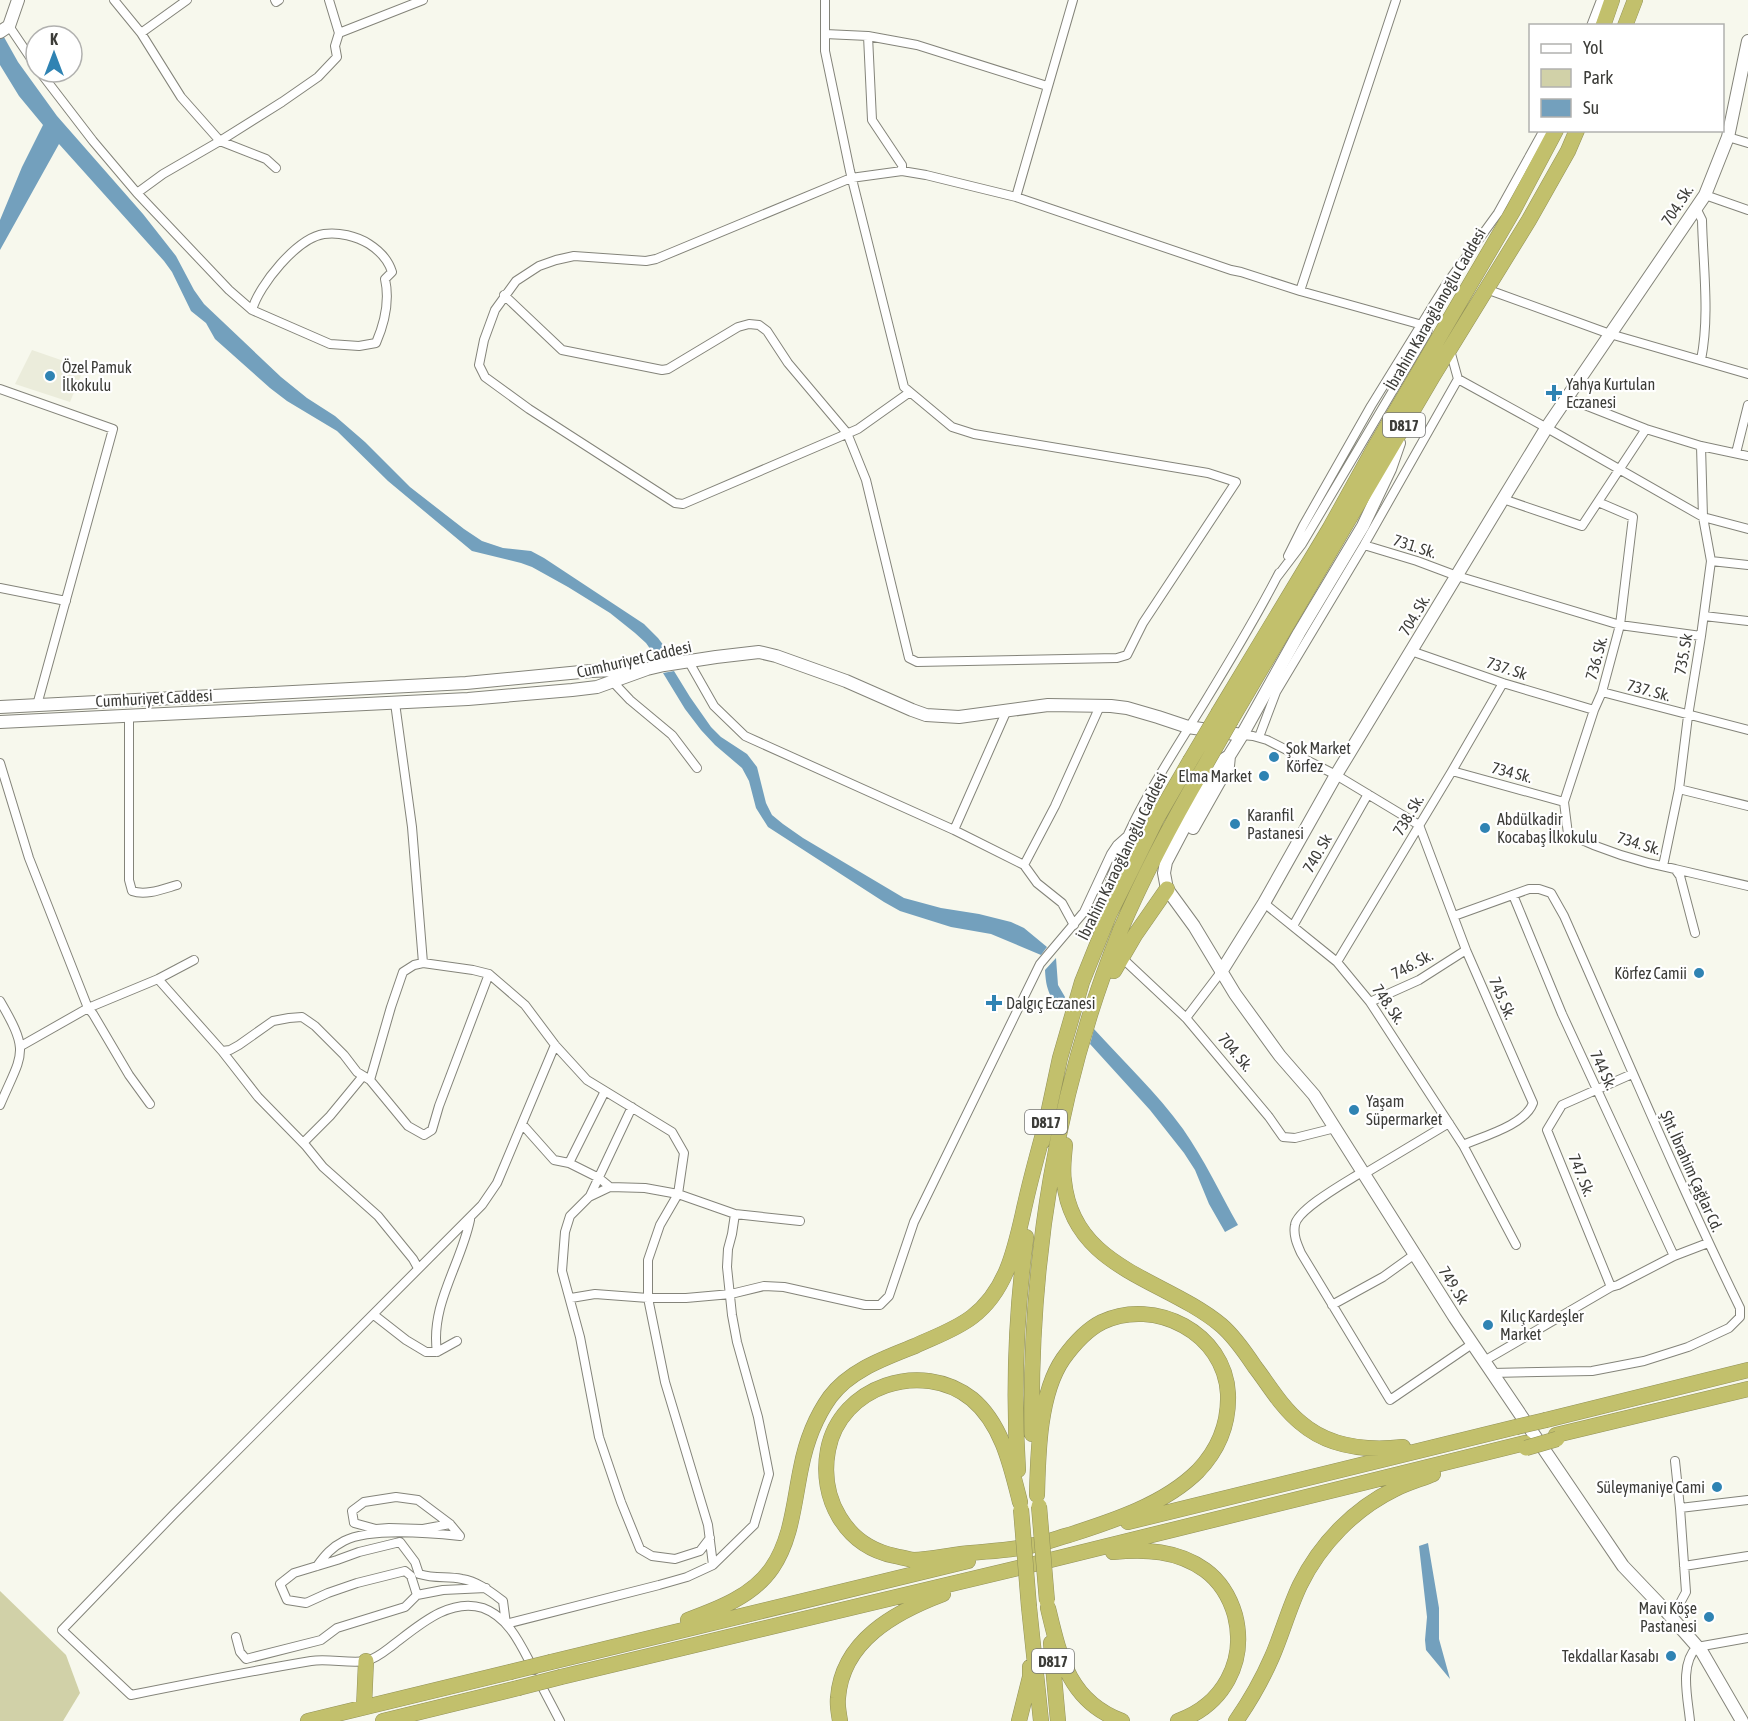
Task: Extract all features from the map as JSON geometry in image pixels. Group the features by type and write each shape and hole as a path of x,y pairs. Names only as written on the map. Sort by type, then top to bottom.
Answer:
{"highway":[{"path":"1604,24 1612,0"},
{"path":"1626,24 1635,0"},
{"name":"İbrahim Karaoğlanoğlu Caddesi","path":"1225,716 1376,445 1513,212 1555,132"},
{"name":"İbrahim Karaoğlanoğlu Caddesi","path":"1020,1506 1016,1428 1017,1325 1032,1194 1060,1058 1082,982 1103,928 1157,818 1196,765 1405,424 1534,210 1568,151 1576,132"},
{"name":"İbrahim Karaoğlanoğlu Caddesi","path":"1038,1501 1032,1433 1034,1326 1047,1200 1058,1140 1084,1034 1120,931 1196,765"},
{"path":"1097,995 1106,986 1166,884"},
{"path":"1072,1082 1063,1180 1069,1209 1081,1231 1098,1251 1122,1268 1200,1309 1223,1326 1299,1423 1337,1444 1361,1448 1412,1446 1511,1428"},
{"path":"556,1661 707,1613 736,1600 758,1584 772,1568 783,1547 807,1441 817,1417 831,1395 852,1375 876,1362 945,1333 972,1318 990,1300 1003,1281 1014,1251 1043,1134"},
{"path":"1020,1506 1011,1464 995,1429 972,1400 952,1387 928,1380 919,1380 899,1381 877,1387 858,1399 841,1417 830,1440 825,1462 828,1488 835,1512 848,1530 867,1546 888,1555 912,1560 1033,1546 1105,1524 1142,1508 1177,1489 1198,1471 1214,1452 1224,1432 1228,1412 1228,1389 1223,1368 1212,1349 1197,1333 1179,1322 1152,1314 1126,1314 1101,1322 1079,1338 1061,1362 1050,1386 1041,1424 1038,1501"},
{"path":"308,1721 1748,1370"},
{"path":"840,1721 837,1699 844,1673 854,1652 872,1632 927,1600 965,1585 1035,1563 1748,1389"},
{"path":"1236,1721 1253,1696 1271,1659 1300,1585 1316,1557 1337,1531 1366,1506 1395,1489 1438,1472 1525,1445"},
{"name":"D817","path":"1038,1501 1058,1721"},
{"name":"D817","path":"1020,1506 1041,1721"},
{"path":"1035,1563 1105,1552 1160,1551 1183,1558 1206,1571 1223,1588 1232,1606 1238,1629 1239,1650 1234,1670 1223,1689 1207,1706 1178,1721"},
{"path":"382,1721 1018,1568"},
{"path":"1047,1605 1061,1656 1075,1686 1105,1715 1122,1721"},
{"path":"1019,1721 1030,1677 1030,1611"},
{"path":"364,1707 366,1661"}],"street":[{"path":"7,0 17,6 4,29 24,52"},
{"path":"114,0 141,33 182,97 220,141 266,159 276,168"},
{"path":"141,33 187,0"},
{"path":"137,193 163,174 220,141 318,77 337,57 334,46 339,33 328,0"},
{"path":"339,33 423,0"},
{"path":"504,295 562,350 662,370 668,369 738,327 749,324 759,325 767,331 788,363 847,433 866,480 909,658 917,662 928,662 1117,658 1127,655 1143,623 1236,482 1208,473 974,434 952,427 904,387 851,178 825,51 825,0"},
{"path":"1016,197 1073,0"},
{"path":"1300,291 1396,0"},
{"path":"1592,24 1601,0"},
{"path":"825,34 868,36 917,45 1047,86"},
{"path":"868,36 872,120 902,165 902,171"},
{"name":"704. Sk.","path":"1335,1128 1295,1138 1283,1137 1186,1018 1221,972 1264,903 1336,775 1547,428 1705,195 1728,137 1748,40"},
{"path":"49,84 137,193 229,290 252,310 330,344 359,346 376,343 387,310 386,279 392,272 390,263 378,250 359,238 341,234 323,234 308,241 293,253 272,275 255,298 252,310"},
{"path":"1103,928 1107,893 1115,866 1157,780 1277,577 1371,406 1446,286 1498,213 1543,132"},
{"path":"1728,137 1748,142"},
{"path":"910,392 858,429 683,504 675,503 529,409 485,377 479,365 483,340 495,310 504,295 516,281 539,266 556,260 574,256 646,261 656,259 851,178 902,171 1016,197 1231,270 1422,324 1428,329 1302,544 1277,577"},
{"path":"1705,195 1748,210"},
{"path":"1696,208 1702,220 1705,320 1701,360"},
{"path":"1486,290 1610,334 1748,374"},
{"path":"1259,737 1276,692 1364,545 1458,379 1450,350"},
{"path":"1458,379 1703,517 1748,529"},
{"path":"0,389 114,429 37,705"},
{"path":"1567,398 1646,429 1701,446 1748,456"},
{"path":"1736,453 1748,405"},
{"path":"1166,884 1179,854 1228,766 1229,756 1367,518 1390,469 1405,424"},
{"path":"1503,499 1582,526 1646,429"},
{"path":"1351,441 1360,446"},
{"name":"735. Sk","path":"1664,866 1679,789 1711,561 1703,517 1701,446"},
{"name":"736. Sk.","path":"1564,802 1602,692 1620,625 1634,517 1598,502"},
{"name":"731. Sk.","path":"1364,545 1457,576 1620,625 1701,636"},
{"path":"1711,561 1748,566"},
{"path":"0,588 66,601"},
{"path":"1704,616 1748,621"},
{"name":"737. Sk","path":"1411,651 1503,683 1594,710"},
{"name":"Cumhuriyet Caddesi","path":"0,722 468,699 572,690 597,687 647,669 750,653 768,653 846,681 926,715 959,717 1048,705 1100,706 1127,708 1188,728 1242,735"},
{"path":"689,662 714,706 745,736 954,830 1024,865 1037,883 1062,903 1074,925"},
{"path":"0,707 466,683 591,671 647,669"},
{"path":"613,682 630,700 672,735 698,768"},
{"name":"738. Sk.","path":"1337,962 1503,683"},
{"name":"737. Sk.","path":"1602,692 1748,730"},
{"path":"395,703 412,827 423,963"},
{"path":"1024,865 1055,806 1100,706"},
{"path":"954,830 1007,710"},
{"path":"129,716 129,880 132,891 148,892 177,885"},
{"path":"1242,735 1267,740 1336,775 1419,825"},
{"path":"0,763 29,858 88,1008 129,1075 150,1104"},
{"name":"734 Sk.","path":"1452,771 1564,802"},
{"path":"1679,789 1748,806"},
{"name":"740. Sk","path":"1293,927 1368,794"},
{"name":"734. Sk.","path":"1564,802 1568,834 1588,843 1664,866"},
{"name":"745. Sk.","path":"1419,825 1466,950 1533,1103 1530,1111 1515,1123 1463,1145"},
{"path":"571,1298 595,1294 648,1299 686,1299 731,1294 764,1286 784,1287 865,1305 880,1305 889,1296 914,1222 1040,964 1084,912 1116,845 1130,832"},
{"path":"1664,866 1748,886"},
{"path":"1675,868 1680,876 1695,933"},
{"name":"749. Sk","path":"1166,884 1235,994 1280,1056 1314,1095 1472,1344 1623,1566 1697,1647 1743,1715"},
{"name":"Şht. İbrahim Çağlar Cd.","path":"1454,916 1528,889 1539,889 1551,893 1564,916 1632,1074 1708,1243 1740,1308 1740,1317 1729,1328 1688,1347 1644,1361 1592,1371 1492,1373"},
{"name":"744 Sk.","path":"1513,895 1562,1014 1674,1256"},
{"name":"748. Sk.","path":"1264,903 1337,962 1370,1002 1463,1145 1516,1245"},
{"name":"746. Sk.","path":"1370,1002 1419,980 1466,950"},
{"path":"1121,957 1186,1018"},
{"path":"21,1046 88,1008 158,979 194,960"},
{"path":"303,1143 366,1078 403,972 414,965 423,963 489,974 525,1005 555,1046 587,1080 672,1132 684,1153 678,1194 660,1225 648,1260 648,1299 665,1382 708,1525 713,1565"},
{"path":"222,1051 239,1045 273,1021 302,1017 315,1026 344,1055 408,1126 424,1135 432,1130 489,974"},
{"path":"158,979 222,1051 258,1097 323,1167 371,1208 418,1268"},
{"path":"0,1001 15,1027 21,1046 19,1062 0,1105"},
{"path":"555,1046 497,1183 482,1205 174,1514 62,1630 131,1695 315,1660 366,1661 381,1654 423,1623 448,1609 463,1606 482,1608 501,1618 516,1636 560,1721"},
{"path":"1597,1090 1632,1074"},
{"name":"747. Sk.","path":"1597,1090 1562,1105 1547,1130 1615,1286"},
{"path":"569,1163 605,1091"},
{"path":"590,1197 632,1107"},
{"path":"1449,1123 1305,1209 1295,1222 1295,1237 1301,1253 1390,1400 1472,1344"},
{"path":"522,1124 554,1160 569,1163 610,1186"},
{"path":"710,1538 700,1551 675,1559 652,1556 640,1549 621,1503 599,1437 580,1337 562,1270 565,1232 570,1216 590,1197 610,1186 645,1188 678,1194 735,1214 801,1221"},
{"path":"506,1624 687,1577 713,1565 754,1526 769,1474 758,1417 737,1342 732,1315 727,1267 735,1214"},
{"path":"437,1352 436,1320 470,1219"},
{"path":"1484,1361 1615,1286 1674,1256 1708,1243"},
{"path":"1332,1305 1383,1277 1414,1254"},
{"path":"374,1315 406,1340 426,1352 437,1352 457,1341"},
{"path":"1670,1615 1686,1592 1675,1461"},
{"path":"316,1566 327,1552 346,1540 374,1534 424,1533 460,1536 450,1524 418,1500 396,1497 364,1502 352,1511 354,1523 376,1529 389,1527 423,1529 450,1524"},
{"path":"1680,1508 1748,1500"},
{"path":"417,1595 411,1576 405,1571 357,1583 306,1603 287,1600 280,1584 294,1573 359,1552 400,1542 415,1562 419,1574 432,1578 463,1579 486,1588 503,1602 506,1624"},
{"path":"1684,1566 1748,1556"},
{"path":"236,1637 240,1652 246,1659 321,1640 337,1628 405,1607 417,1595 443,1590 486,1588"},
{"path":"1690,1721 1687,1679 1688,1660 1691,1653 1697,1647 1748,1638"}],"shaded area":[{"name":"Özel Pamuk İlkokulu","path":"32,350 84,368 70,402 15,384"}],"green space":[{"path":"0,1591 66,1655 80,1693 63,1721 0,1721"}],"water":[{"path":"0,30 24,70 24,84 34,84 57,116 143,214 176,256 204,304 281,377 307,398 335,416 410,487 464,529 482,541 503,548 531,551 544,558 644,624 673,658 658,660 646,643 610,613 532,567 472,551 388,481 337,431 270,388 215,339 206,323 191,311 172,272 164,261 59,144 0,250 0,220 22,167 43,125 19,96 0,65"},
{"path":"674,671 711,727 721,737 747,754 757,767 766,803 772,815 783,824 904,898 1011,922 1024,928 1047,947 1041,955 991,934 951,927 900,911 768,827 756,808 749,781 742,768 701,730 663,673"},
{"path":"1056,958 1058,985 1065,997 1060,1010 1049,992 1045,977 1045,970"},
{"path":"1094,1029 1151,1090 1183,1129 1238,1225 1225,1232 1209,1204 1195,1170 1184,1153 1150,1110 1090,1044"},
{"path":"1428,1543 1439,1608 1439,1639 1450,1679 1426,1650 1427,1617 1419,1546"}],"place":[{"name":"Özel Pamuk İlkokulu","path":"50,376"},
{"name":"Yahya Kurtulan Eczanesi","path":"1554,393"},
{"name":"Şok Market Körfez","path":"1274,757"},
{"name":"Elma Market","path":"1264,776"},
{"name":"Karanfil Pastanesi","path":"1235,824"},
{"name":"Abdülkadir Kocabaş İlkokulu","path":"1485,828"},
{"name":"Körfez Camii","path":"1699,973"},
{"name":"Dalgıç Eczanesi","path":"994,1003"},
{"name":"Yaşam Süpermarket","path":"1354,1110"},
{"name":"Kılıç Kardeşler Market","path":"1488,1325"},
{"name":"Süleymaniye Cami","path":"1717,1487"},
{"name":"Mavi Köşe Pastanesi","path":"1709,1617"},
{"name":"Tekdallar Kasabı","path":"1671,1656"}]}
